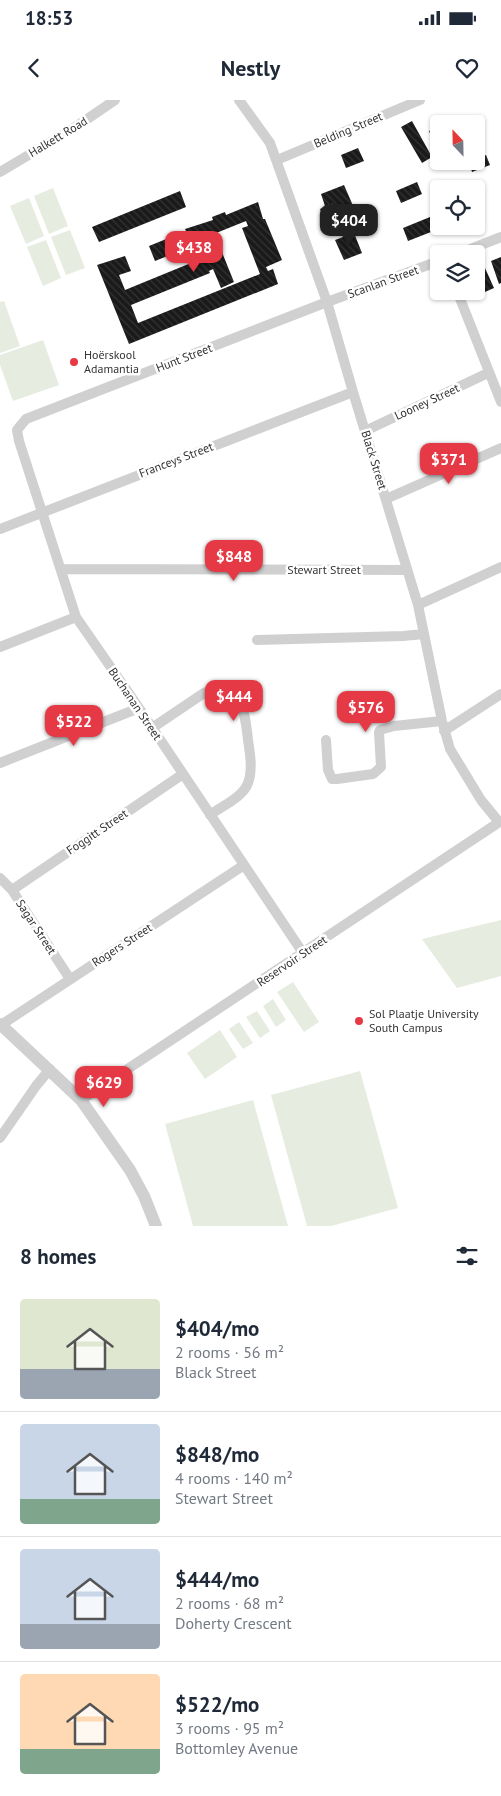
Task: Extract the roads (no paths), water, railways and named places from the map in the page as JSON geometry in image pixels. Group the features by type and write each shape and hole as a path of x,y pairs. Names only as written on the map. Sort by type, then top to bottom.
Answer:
{"street":[{"name":"Halkett Road","path":"0,172 74,128 115,100"},
{"name":"Black Street","path":"239,100 270,142 327,302 352,392 418,605 443,726 455,760 481,800 500,821"},
{"name":"Belding Street","path":"277,160 420,100"},
{"path":"481,245 501,237"},
{"name":"Scanlan Street","path":"327,302 430,264"},
{"path":"460,300 501,402"},
{"name":"Hunt Street","path":"18,430 26,419 327,302"},
{"name":"Looney Street","path":"365,431 488,373"},
{"name":"Franceys Street","path":"0,529 352,392"},
{"name":"Buchanan Street","path":"18,430 19,441 76,617 303,953"},
{"path":"386,499 501,448"},
{"path":"418,605 501,567"},
{"name":"Stewart Street","path":"61,569 408,570"},
{"path":"0,647 76,617"},
{"path":"257,640 424,634"},
{"path":"152,728 204,693 212,690 226,690 243,705 250,753 248,783 243,790 210,814"},
{"path":"326,740 328,770 332,779 374,774 381,767 380,730 394,726 443,726 501,694"},
{"path":"0,763 139,708"},
{"name":"Foggitt Street","path":"12,890 183,774"},
{"name":"Reservoir Street","path":"81,1100 500,821"},
{"name":"Rogers Street","path":"0,1025 244,865"},
{"name":"Sagar Street","path":"0,878 12,890 70,979"},
{"path":"0,1025 50,1069 81,1100 130,1170 144,1196 156,1226"},
{"path":"0,1138 50,1069"}],"place":[{"name":"Hoërskool Adamantia","path":"74,362"},
{"name":"Sol Plaatje University South Campus","path":"359,1021"}]}
